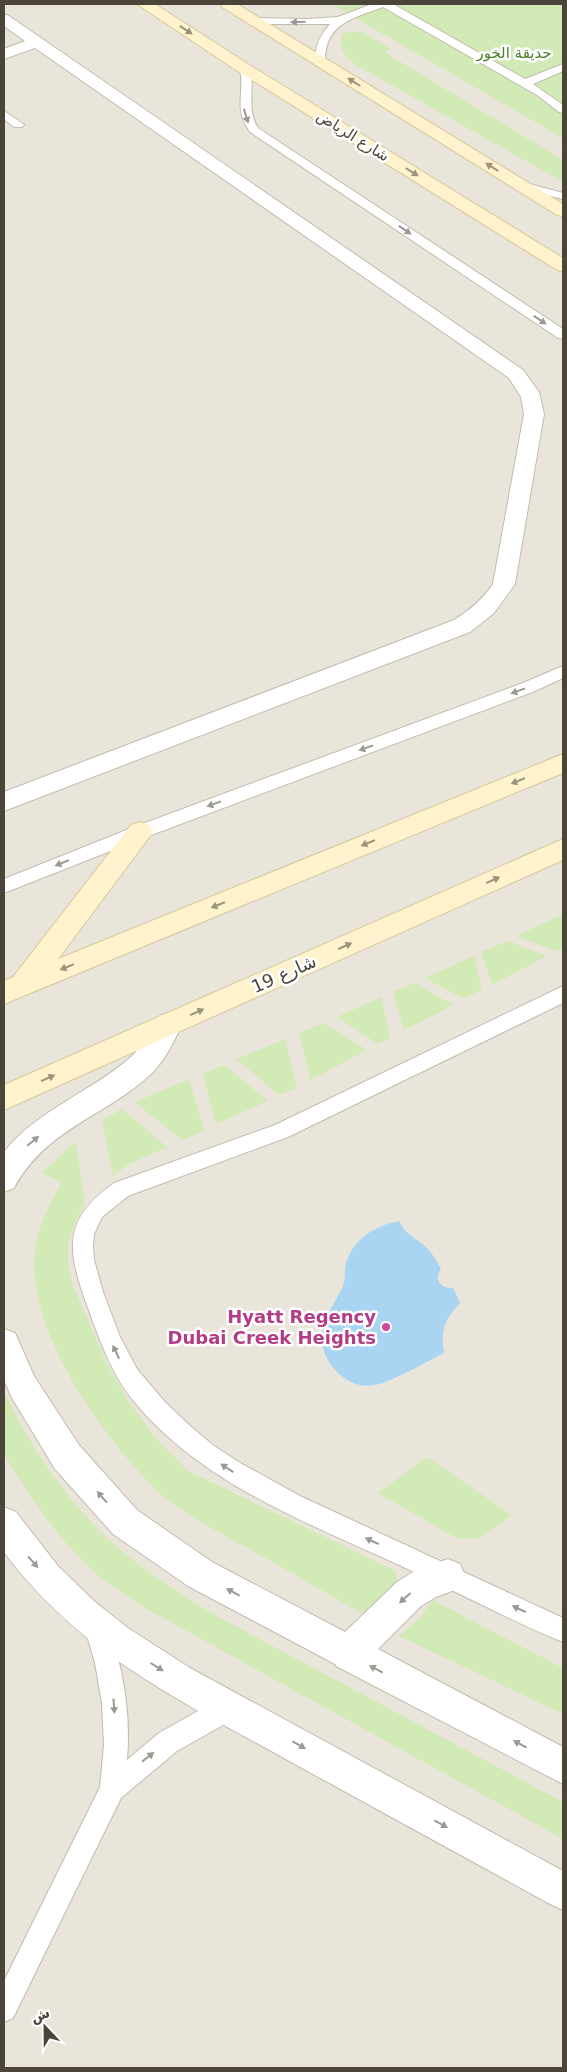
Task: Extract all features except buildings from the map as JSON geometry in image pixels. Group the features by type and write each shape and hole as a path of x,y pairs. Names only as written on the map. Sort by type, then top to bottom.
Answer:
{"main road":[{"name":"شارع الرياض","path":"145,4 245,69 563,266"},
{"path":"227,4 563,211"},
{"path":"14,989 563,763"},
{"path":"14,989 140,832"},
{"name":"شارع 19","path":"4,1098 563,849"}],"street":[{"path":"4,19 516,374 527,386 534,400 534,414 504,584 495,600 481,613 462,626 4,802"},
{"path":"4,54 37,42"},
{"path":"4,1179 7,1172 29,1143 144,1063 153,1052 168,1025"},
{"path":"4,1344 23,1387 67,1456 125,1522 200,1574 348,1654 563,1766"},
{"path":"4,1524 18,1545 55,1587 96,1625 178,1680 563,1891"},
{"path":"348,1654 409,1594 428,1582 448,1576"}],"lane":[{"path":"256,22 340,20 381,4"},
{"path":"386,4 524,84 563,110"},
{"path":"320,61 321,44 329,31 340,20"},
{"path":"524,84 563,67"},
{"path":"245,69 248,88 244,115 254,130 563,335"},
{"path":"4,114 18,125"},
{"path":"522,186 563,196"},
{"path":"4,886 140,832 529,687 563,672"},
{"path":"563,994 515,1020 281,1131 121,1189 96,1209 87,1222 82,1238 81,1253 84,1268 116,1353 137,1388 169,1423 205,1454 262,1490 563,1630"},
{"path":"4,2009 112,1789 116,1745 114,1703 107,1663 96,1625"},
{"path":"112,1789 168,1742 230,1707"}],"shaded area":[{"path":"4,4 563,4 563,2068 4,2068"}],"green space":[{"name":"حديقة الخور","path":"331,4 563,4 563,138"},
{"path":"361,31 391,49 384,52 563,160 563,182 356,65 345,55 341,47 341,38 343,33"},
{"path":"563,914 563,948 556,951 516,936"},
{"path":"507,941 547,956 492,985 481,952"},
{"path":"474,956 482,989 464,999 425,978"},
{"path":"414,983 453,1005 404,1030 393,992"},
{"path":"381,997 390,1037 378,1044 337,1017"},
{"path":"324,1023 367,1050 311,1080 299,1033"},
{"path":"285,1039 297,1088 279,1095 236,1059"},
{"path":"224,1065 268,1101 216,1124 203,1074"},
{"path":"189,1079 204,1130 182,1140 135,1102"},
{"path":"122,1109 167,1147 129,1164 113,1176 102,1120"},
{"path":"76,1141 85,1205 75,1222 68,1243 68,1265 73,1286 109,1368 128,1400 155,1437 188,1471 396,1571 398,1590 361,1613 204,1524 167,1500 124,1455 105,1430 85,1402 53,1342 41,1311 35,1280 35,1252 41,1224 62,1182 42,1173"},
{"path":"4,1392 25,1433 64,1490 94,1525 134,1561 213,1614 563,1802 563,1839 145,1608 103,1579 71,1549 59,1534 36,1504 6,1457 4,1453"},
{"path":"427,1457 512,1515 479,1539 456,1538 378,1493"},
{"path":"432,1600 563,1668 563,1714 399,1636 420,1618"}],"water":[{"path":"399,1221 409,1234 423,1244 431,1253 441,1269 438,1277 439,1283 445,1287 453,1288 460,1303 447,1320 443,1331 444,1353 386,1382 367,1386 356,1384 345,1379 329,1361 322,1339 323,1327 343,1286 346,1263 354,1247 366,1234 382,1226"}],"place":[{"name":"Hyatt Regency Dubai Creek Heights","path":"386,1327"}]}
